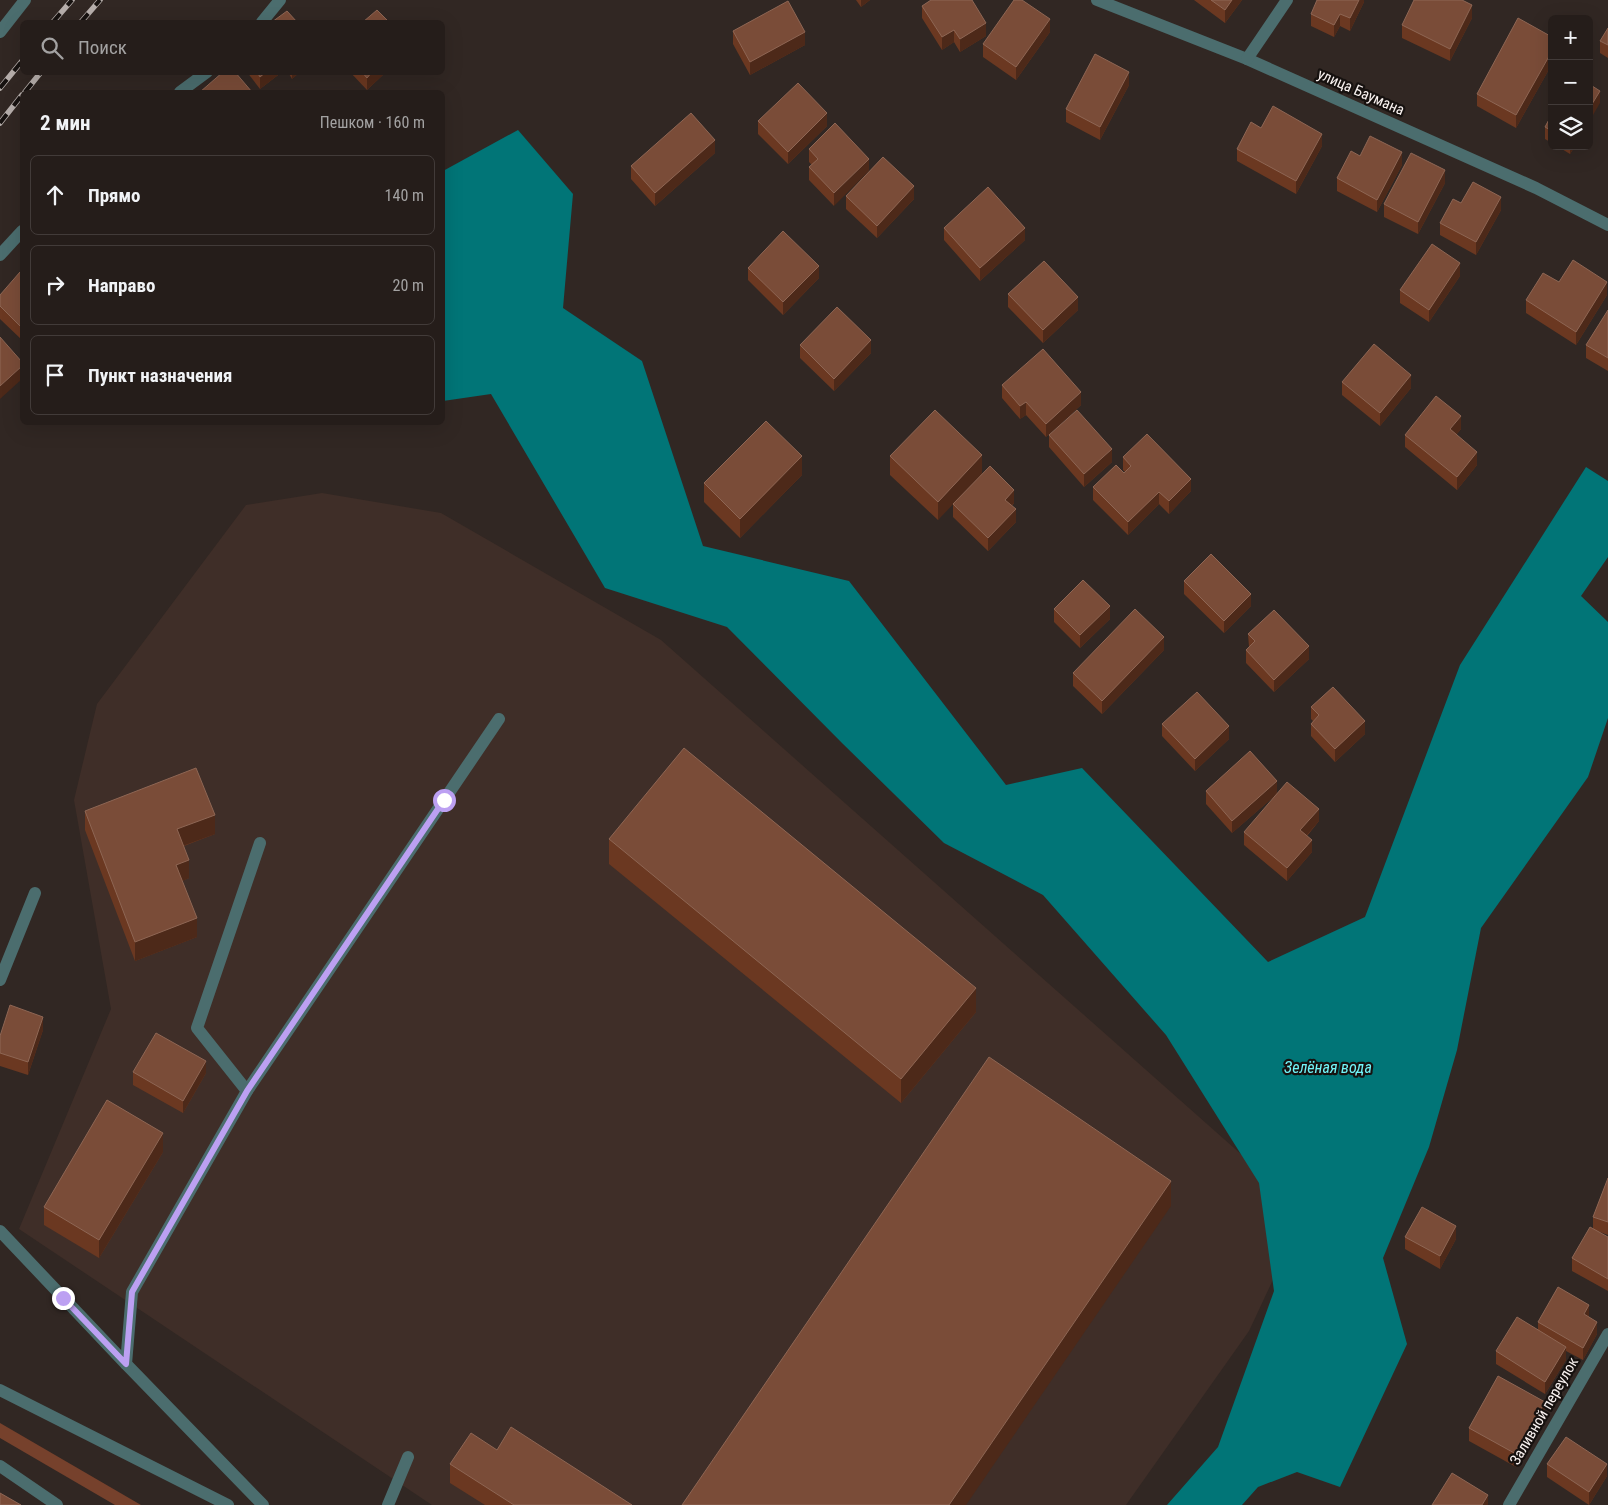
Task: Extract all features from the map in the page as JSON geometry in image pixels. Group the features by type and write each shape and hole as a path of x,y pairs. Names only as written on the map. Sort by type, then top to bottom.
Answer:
{"street":[{"path":"0,32 25,0"},
{"path":"264,20 280,0"},
{"name":"улица Баумана","path":"1097,0 1247,59 1536,188 1608,224"},
{"path":"1247,59 1287,0"},
{"path":"183,90 203,75"},
{"path":"0,255 20,233"},
{"path":"126,1364 132,1292 247,1091 498,719"},
{"path":"247,1091 197,1028 260,843"},
{"path":"0,980 35,893"},
{"path":"0,1231 263,1505"},
{"name":"Заливной переулок","path":"1509,1505 1608,1334"},
{"path":"0,1390 228,1505"},
{"path":"388,1505 408,1457"},
{"path":"0,1466 57,1505"}],"shaded area":[{"path":"322,493 441,513 661,640 1260,1171 1278,1269 1249,1331 1126,1505 432,1505 19,1229 111,1009 74,800 97,704 246,505"},
{"path":"0,1423 141,1505 115,1505 0,1438"}],"water":[{"name":"Зелёная вода","path":"518,130 573,194 563,308 642,361 703,546 849,581 1006,785 1082,768 1268,962 1365,917 1460,665 1586,467 1608,481 1608,557 1581,596 1608,622 1608,718 1588,777 1481,928 1457,1050 1429,1147 1383,1258 1407,1344 1340,1487 1297,1472 1258,1487 1242,1505 1167,1505 1218,1447 1274,1291 1259,1183 1166,1035 1043,895 944,843 727,627 605,588 491,394 445,401 445,170"}],"building":[{"path":"931,0 972,0 986,23 960,39 954,30 942,37 922,6"},
{"path":"1014,0 1022,0 1050,19 1016,67 983,44"},
{"path":"1211,0 1232,0 1225,10"},
{"path":"1317,0 1359,0 1350,18 1340,14 1334,25 1311,14"},
{"path":"1414,0 1462,0 1472,5 1450,49 1402,25"},
{"path":"788,1 805,32 750,62 733,31"},
{"path":"377,10 387,20 365,20"},
{"path":"287,11 295,20 275,20"},
{"path":"1518,18 1548,35 1548,58 1516,115 1477,94"},
{"path":"1608,28 1608,45 1600,41"},
{"path":"1095,54 1129,72 1100,127 1066,109"},
{"path":"220,75 238,75 250,90 202,90"},
{"path":"798,83 827,113 788,152 758,121"},
{"path":"1593,87 1600,91 1593,102"},
{"path":"1273,106 1322,134 1296,181 1237,149 1251,122 1261,128"},
{"path":"691,113 715,140 655,193 631,166"},
{"path":"835,123 869,159 834,193 809,167 818,159 809,149"},
{"path":"1370,136 1402,152 1377,200 1337,178 1351,151 1360,156"},
{"path":"1411,153 1445,170 1418,222 1384,204"},
{"path":"883,157 914,186 877,226 846,196"},
{"path":"1473,182 1501,197 1476,242 1440,223 1453,199 1461,203"},
{"path":"988,187 1025,228 980,268 944,228"},
{"path":"783,231 819,266 783,302 748,268"},
{"path":"1432,244 1460,263 1429,310 1400,290"},
{"path":"1573,260 1607,282 1576,332 1526,300 1543,273 1559,282"},
{"path":"1044,261 1078,297 1043,330 1008,294"},
{"path":"20,272 20,326 0,306 0,295"},
{"path":"837,307 871,340 834,379 800,345"},
{"path":"1608,310 1608,358 1586,345"},
{"path":"0,337 20,360 20,368 0,386"},
{"path":"1374,344 1411,375 1380,413 1342,382"},
{"path":"1043,349 1081,392 1046,424 1026,402 1020,406 1002,385"},
{"path":"1436,396 1461,416 1450,429 1477,452 1457,477 1405,435"},
{"path":"935,410 982,455 938,502 890,456"},
{"path":"1077,410 1112,449 1084,474 1049,435"},
{"path":"766,421 802,456 740,519 704,483"},
{"path":"1147,434 1191,479 1169,501 1159,492 1128,522 1093,487 1116,465 1124,473 1131,466 1123,457"},
{"path":"990,466 1014,490 1005,500 1016,509 988,538 953,504"},
{"path":"1211,554 1251,594 1224,621 1184,581"},
{"path":"1083,580 1110,606 1080,635 1054,609"},
{"path":"1135,609 1164,637 1102,701 1073,673"},
{"path":"1274,610 1309,646 1274,680 1246,650 1255,641 1248,634"},
{"path":"1333,687 1365,721 1335,749 1311,724 1319,715 1311,707"},
{"path":"1197,692 1229,726 1195,759 1162,724"},
{"path":"684,748 976,988 901,1079 609,839"},
{"path":"1250,751 1277,781 1232,821 1206,791"},
{"path":"196,768 215,815 177,829 189,860 176,865 197,918 135,942 85,811"},
{"path":"1287,782 1319,809 1300,830 1312,840 1287,868 1244,832"},
{"path":"10,1005 43,1017 28,1062 0,1053 0,1036"},
{"path":"156,1033 206,1061 183,1101 133,1072"},
{"path":"989,1057 1171,1181 949,1505 682,1505"},
{"path":"107,1100 163,1133 99,1240 44,1207"},
{"path":"1608,1178 1608,1222 1593,1217"},
{"path":"1422,1207 1456,1226 1440,1256 1405,1237"},
{"path":"1590,1227 1608,1237 1608,1279 1572,1258"},
{"path":"1558,1287 1589,1305 1584,1314 1597,1322 1583,1348 1538,1322"},
{"path":"1517,1317 1566,1347 1545,1382 1496,1351"},
{"path":"1498,1376 1545,1402 1516,1454 1469,1428"},
{"path":"511,1427 632,1505 514,1505 450,1464 471,1433 497,1450"},
{"path":"1566,1437 1607,1464 1589,1492 1547,1464"},
{"path":"1452,1473 1488,1495 1482,1505 1432,1505"},
{"path":"0,1493 21,1505 0,1505"}],"railway":[{"path":"55,20 72,0"},
{"path":"83,20 100,0"},
{"path":"0,88 20,63"},
{"path":"27,90 39,75"},
{"path":"0,123 20,98"}],"route":[{"path":"63,1298 126,1364 132,1292 247,1091 444,800"}]}
